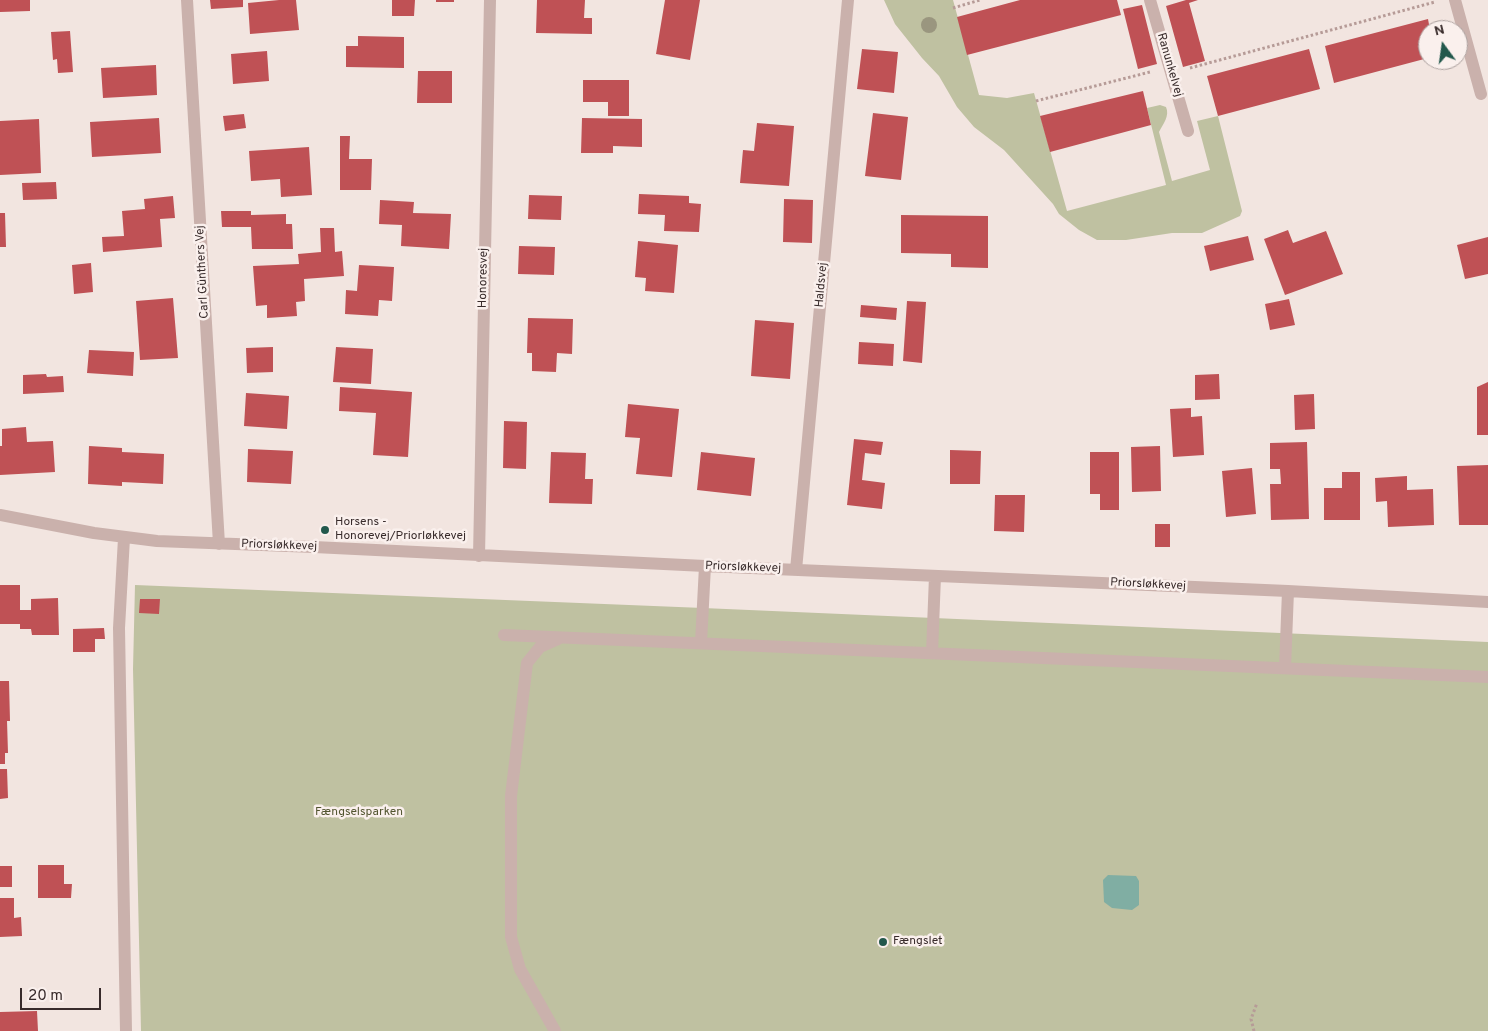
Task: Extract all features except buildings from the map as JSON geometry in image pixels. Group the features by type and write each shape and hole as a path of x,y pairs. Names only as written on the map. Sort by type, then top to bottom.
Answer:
{"street":[{"name":"Carl Günthers Vej","path":"187,0 219,544"},
{"name":"Honoresvej","path":"479,556 490,0"},
{"name":"Haldsvej","path":"796,570 848,0"},
{"name":"Ranunkelvej","path":"1150,0 1188,131"},
{"path":"1455,0 1482,94"},
{"name":"Priorsløkkevej","path":"0,515 124,538 157,541 1288,591 1488,602"},
{"path":"124,538 119,628 126,1031"},
{"path":"702,643 705,566"},
{"path":"932,654 935,576"},
{"path":"1285,668 1288,591"},
{"path":"504,635 1488,677"},
{"path":"555,1031 520,969 511,937 511,796 527,663 540,647 561,638"}],"path":[{"path":"953,8 980,0"},
{"path":"1036,101 1170,70 1443,0"},
{"path":"1254,1031 1251,1019 1257,1003"}],"green space":[{"path":"884,0 953,0 979,95 1007,98 1034,93 1067,211 1166,185 1147,108 1160,105 1166,107 1167,110 1166,120 1159,132 1172,181 1210,170 1197,121 1218,116 1242,211 1240,216 1202,233 1172,233 1126,240 1097,240 1079,230 1059,214 1053,204 1004,150 974,127 957,107 939,76 895,24"},
{"name":"Fængselsparken","path":"135,585 1488,642 1488,1031 141,1031 133,669"}],"water":[{"path":"1108,875 1136,876 1139,881 1139,905 1132,910 1112,908 1104,902 1103,880"}],"place":[{"name":"Horsens - Honorevej/Priorløkkevej","path":"325,530"},
{"name":"Fængslet","path":"883,942"}]}
